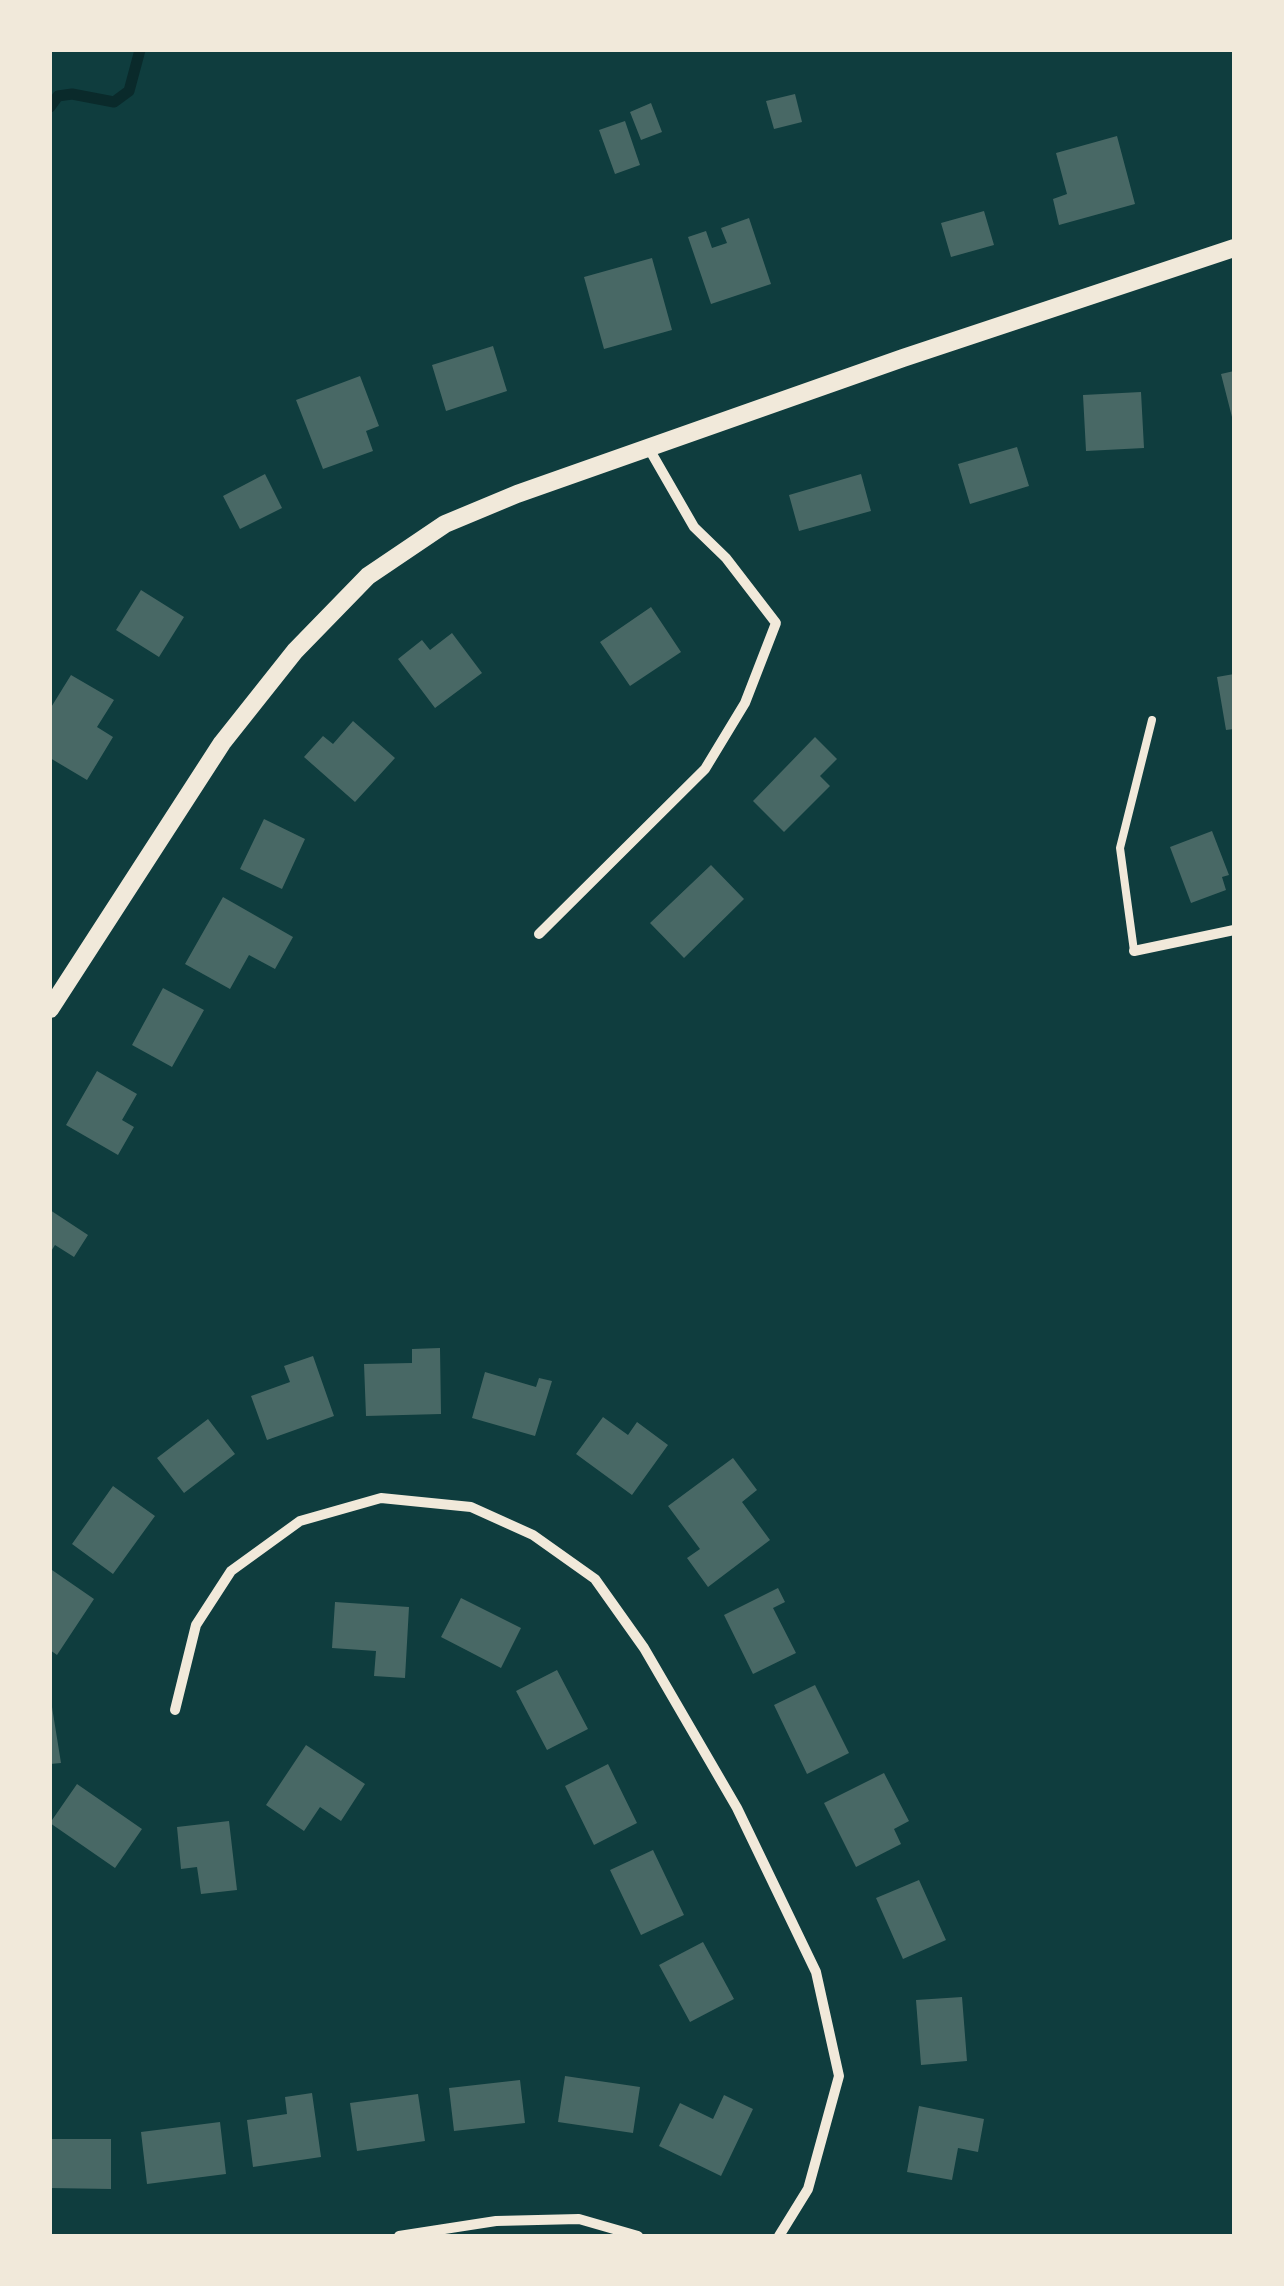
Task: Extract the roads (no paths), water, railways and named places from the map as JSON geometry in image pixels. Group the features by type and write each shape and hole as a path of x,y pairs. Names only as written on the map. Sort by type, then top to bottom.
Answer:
{"street":[{"path":"50,1008 222,743 295,650 368,576 445,524 648,448 1234,248"},
{"path":"539,934 705,769 746,703 776,623 726,558 694,528 648,448"},
{"path":"1134,951 1234,930"},
{"path":"175,1710 196,1624 222,1584 232,1571 300,1521 380,1498 471,1507 534,1535 595,1580 644,1648 738,1808 816,1972 840,2076 808,2189 778,2236"},
{"path":"399,2236 496,2221 579,2219 638,2236"}],"lane":[{"path":"1134,951 1120,848 1152,720"}],"waterway":[{"path":"50,107 58,96 72,94 114,102 129,91 140,50"}]}
